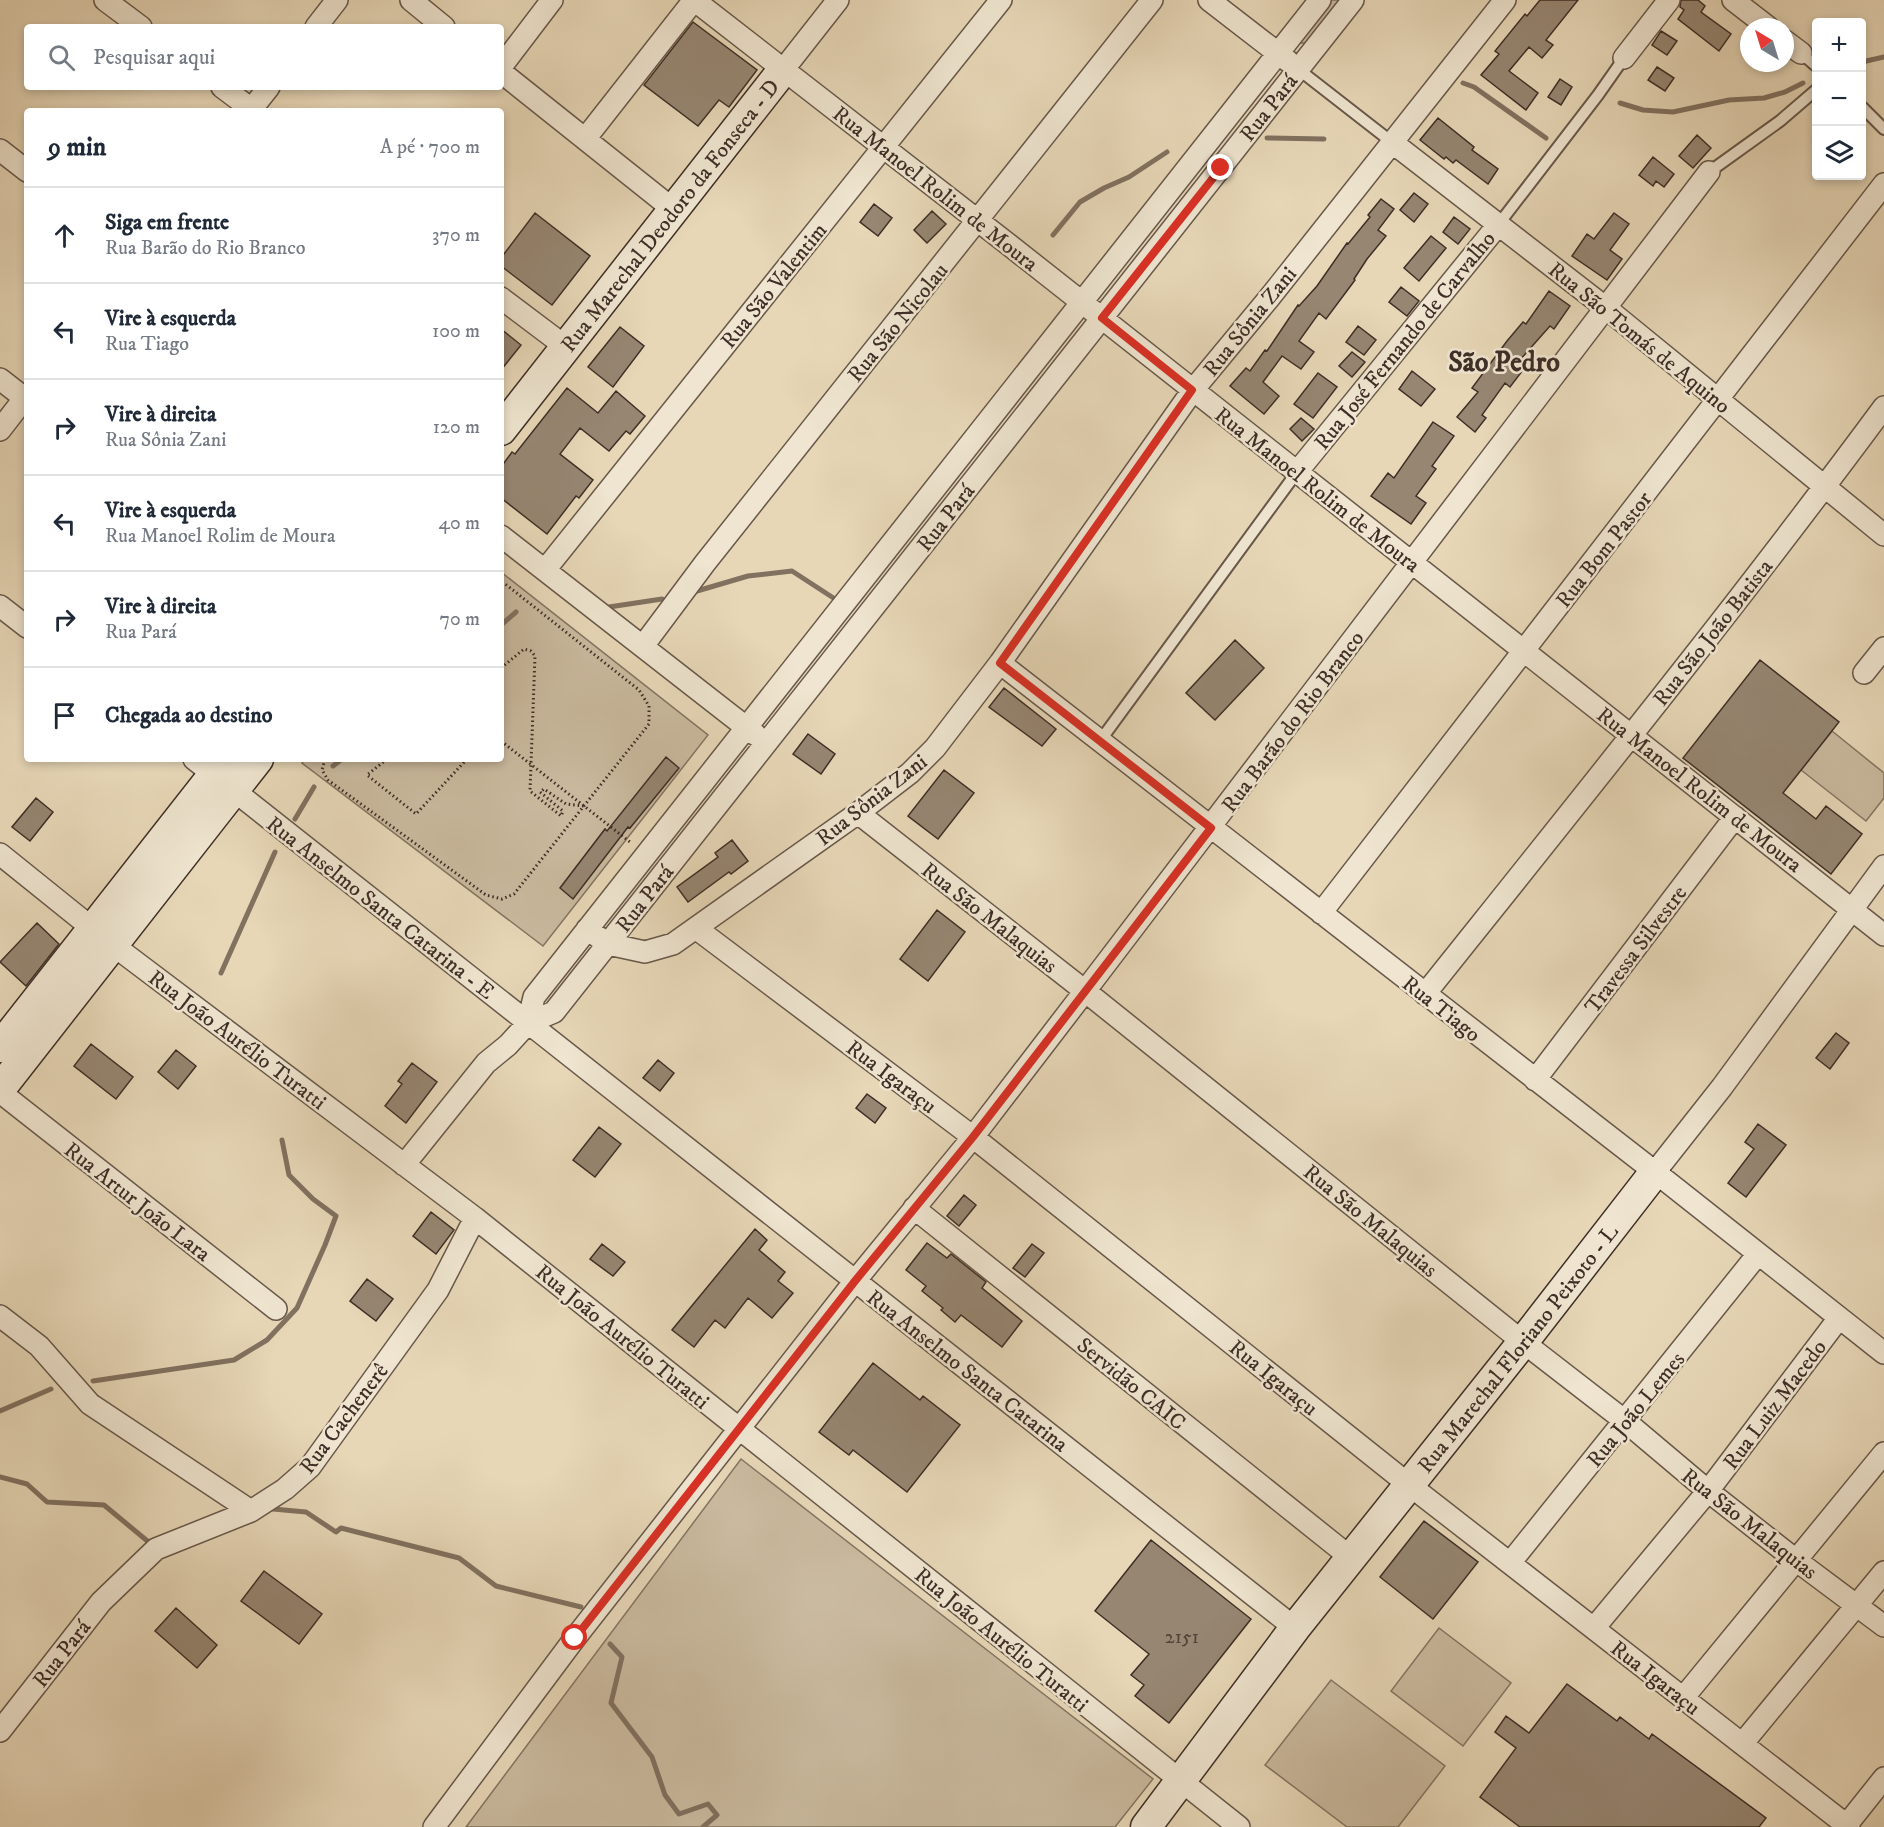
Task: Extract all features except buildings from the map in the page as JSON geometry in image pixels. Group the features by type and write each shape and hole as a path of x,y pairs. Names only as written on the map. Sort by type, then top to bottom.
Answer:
{"street":[{"path":"105,0 137,24"},
{"path":"318,24 337,0"},
{"path":"411,0 440,24"},
{"path":"504,63 552,0"},
{"path":"585,139 694,0"},
{"name":"Rua Manoel Rolim de Moura","path":"694,0 1082,302 1884,935"},
{"name":"Rua Marechal Deodoro da Fonseca - D","path":"504,426 838,0"},
{"name":"Rua São Valentim","path":"544,570 1001,0"},
{"name":"Rua São Nicolau","path":"643,646 705,563 1152,0"},
{"path":"1209,0 1298,69"},
{"name":"Rua Pará","path":"528,1023 534,997 1320,0"},
{"name":"Rua Pará","path":"404,1165 486,1063 508,1045 528,1023 554,1012 1353,0"},
{"name":"Rua Sônia Zani","path":"587,929 608,944 645,952 674,944 858,813 909,773 935,748 1000,663 1192,390 1393,143 1505,0"},
{"name":"Rua José Fernando de Carvalho","path":"1624,58 1669,0"},
{"path":"1733,0 1756,18"},
{"path":"504,74 674,210"},
{"path":"226,90 249,108"},
{"path":"253,108 267,90"},
{"name":"Rua São Tomás de Aquino","path":"1393,143 1606,308 1884,535"},
{"path":"0,150 24,169"},
{"name":"Rua Barão do Rio Branco","path":"434,1827 575,1638 855,1281 973,1137 1086,992 1709,172"},
{"name":"Rua Bom Pastor","path":"1321,913 1884,184"},
{"name":"Rua José Fernando de Carvalho","path":"1297,472 1498,225"},
{"path":"504,300 566,347"},
{"path":"0,379 24,397"},
{"path":"0,430 24,400"},
{"name":"Rua São João Batista","path":"1425,994 1826,486 1884,407"},
{"path":"504,538 766,743"},
{"path":"0,606 24,625"},
{"path":"1864,673 1884,648"},
{"name":"Rua Tiago","path":"1000,663 1884,1353"},
{"path":"0,1090 217,771 248,762"},
{"name":"Rua Anselmo Santa Catarina - E","path":"217,771 528,1023"},
{"name":"Rua São Malaquias","path":"858,813 1625,1421 1708,1491 1884,1626"},
{"name":"Travessa Silvestre","path":"1536,1080 1735,817"},
{"name":"Rua João Aurélio Turatti","path":"0,854 103,937 475,1218 1239,1827"},
{"name":"Rua Marechal Floriano Peixoto - L","path":"1146,1827 1350,1557 1523,1342 1722,1088 1884,866"},
{"name":"Rua Igaraçu","path":"697,929 973,1137 1408,1484 1847,1826"},
{"path":"0,1047 103,937"},
{"name":"Rua Anselmo Santa Catarina","path":"528,1023 1295,1628"},
{"name":"Rua Artur João Lara","path":"0,1090 276,1309"},
{"name":"Servidão CAIC","path":"914,1208 1350,1557"},
{"name":"Rua Cachenerê","path":"101,1602 156,1549 251,1511 285,1490 310,1467 438,1290 475,1218"},
{"name":"Rua João Lemes","path":"1510,1563 1758,1254"},
{"path":"0,1316 39,1346 90,1404 251,1511"},
{"name":"Rua Luiz Macedo","path":"1594,1628 1708,1491 1839,1318"},
{"path":"1683,1698 1884,1453"},
{"path":"1742,1744 1884,1572"},
{"name":"Rua Pará","path":"0,1731 101,1602"},
{"path":"1847,1826 1884,1778"}],"lane":[{"name":"Rua José Fernando de Carvalho","path":"1498,225 1624,58"},
{"path":"1298,69 1393,143"},
{"name":"Rua Barão do Rio Branco","path":"1709,172 1780,121 1812,93"},
{"path":"1866,111 1884,129"},
{"name":"Rua José Fernando de Carvalho","path":"1100,741 1297,472"}],"path":[{"path":"324,762 322,770 328,780 486,895 496,898 514,894 649,724 649,706 639,690 504,583"},
{"path":"504,666 524,649 531,651 535,656 530,791 561,816 563,811 540,792 544,789 566,804 584,806"},
{"path":"504,743 646,854"},
{"path":"383,762 367,775 416,814 464,762"}],"shaded area":[{"path":"1330,0 1339,0 1306,43 1300,43 1300,40"},
{"path":"504,574 708,735 543,946 302,763 504,762"},
{"path":"1832,731 1884,773 1884,798 1866,821 1801,770"},
{"path":"741,1459 1153,1779 1115,1827 466,1827"},
{"path":"1439,1628 1511,1683 1463,1746 1391,1691"},
{"path":"1331,1680 1445,1766 1398,1827 1347,1827 1265,1765"}],"waterway":[{"path":"1866,61 1884,57"},
{"path":"1463,83 1474,87 1546,138"},
{"path":"1620,103 1643,110 1673,112 1729,100 1764,98 1785,92 1803,83"},
{"path":"1267,138 1324,139"},
{"path":"1053,235 1080,202 1129,177 1167,152"},
{"path":"697,591 748,576 792,571 835,599"},
{"path":"609,607 662,599"},
{"path":"504,622 516,612"},
{"path":"333,766 338,762"},
{"path":"295,819 314,787"},
{"path":"221,973 275,852"},
{"path":"93,1381 234,1360 267,1340 297,1308 336,1216 313,1199 289,1175 282,1140"},
{"path":"0,1411 51,1389"},
{"path":"0,1477 27,1484 47,1502 104,1505 151,1544"},
{"path":"273,1509 306,1512 336,1532 341,1528 459,1558 496,1586 581,1607"},
{"path":"610,1644 622,1657 611,1703 652,1757 665,1795 679,1814 708,1804 717,1815 703,1827"}],"district":[{"name":"São Pedro","path":"1504,361"}],"route":[{"path":"575,1638 855,1281 973,1137 1211,828 1000,663 1192,390 1102,318 1221,168"}]}
